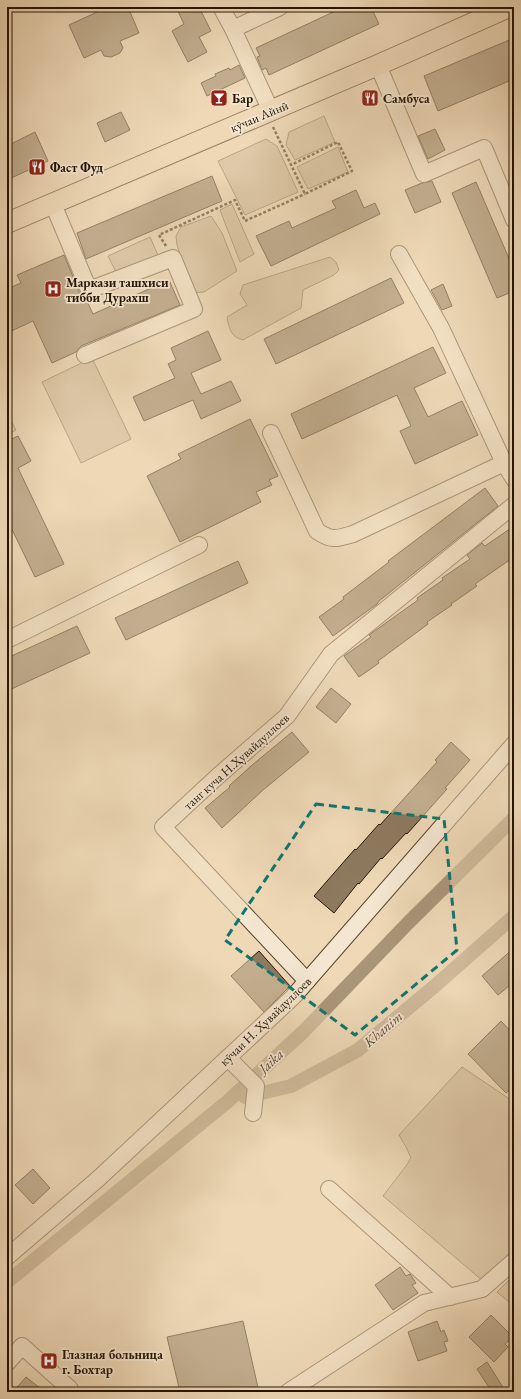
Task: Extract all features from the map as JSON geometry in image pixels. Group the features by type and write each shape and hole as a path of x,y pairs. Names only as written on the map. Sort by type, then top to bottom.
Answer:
{"main road":[{"name":"кӯчаи Айнӣ","path":"7,223 271,118 378,65 509,7"}],"street":[{"path":"221,7 234,29 271,118"},
{"path":"234,29 280,7"},
{"path":"378,65 424,174 484,148 514,220"},
{"path":"53,204 89,290 173,258 194,309 85,355"},
{"path":"399,254 441,328 504,463 514,479"},
{"path":"271,433 317,530 326,537 334,539 353,534 504,463"},
{"name":"танг куча Н.Ҳувайдуллоев","path":"307,981 164,827 218,776 287,716 331,654 514,505"},
{"path":"7,640 200,545"},
{"name":"кӯчаи Н. Ҳувайдуллоев","path":"7,1257 98,1179 293,997 514,744"},
{"path":"228,1058 256,1086 253,1114"},
{"path":"329,1189 450,1297"},
{"path":"288,1392 424,1303 482,1289 514,1261"},
{"path":"7,1363 22,1346 70,1389 68,1392"}],"path":[{"path":"271,118 305,194"},
{"path":"173,258 159,235 235,200 245,221 352,171 338,142 291,165"}],"highlighted area":[{"path":"316,804 444,819 457,950 355,1035 225,940"}],"shaded area":[{"path":"324,116 335,142 295,160 286,145 289,132"},
{"path":"266,139 277,146 298,192 245,215 218,161"},
{"path":"338,147 348,172 308,189 297,167"},
{"path":"232,204 254,254 240,262 220,210"},
{"path":"211,216 222,233 237,271 204,292 192,293 177,245 176,236 181,227"},
{"path":"150,237 158,255 117,274 108,256"},
{"path":"330,257 336,262 339,270 334,275 303,290 301,308 243,340 233,335 227,317 247,305 240,294 243,285"},
{"path":"92,358 131,439 81,463 42,382"},
{"path":"8,415 16,430 7,435 7,416"},
{"path":"462,1067 514,1102 514,1255 483,1281 383,1196 411,1158 399,1135"},
{"path":"514,1275 514,1306 497,1292"}],"building":[{"path":"108,7 128,7 139,33 120,41 123,48 120,53 111,57 104,56 101,50 84,58 69,25"},
{"path":"176,7 199,7 211,31 199,37 207,52 188,62 172,31 184,24"},
{"path":"344,7 371,7 379,24 269,75 266,68 262,70 257,57 260,56 256,48"},
{"path":"514,38 514,79 438,111 424,76"},
{"path":"239,65 245,78 207,96 201,83 216,76 215,74 229,68 230,70"},
{"path":"121,112 130,130 105,142 97,123"},
{"path":"435,129 445,150 428,159 418,136"},
{"path":"35,132 48,161 7,180 7,146"},
{"path":"212,176 222,201 86,259 77,233"},
{"path":"432,181 441,202 415,213 405,190 422,183"},
{"path":"476,182 514,270 514,291 497,298 452,193"},
{"path":"356,190 364,208 375,203 380,214 271,266 256,236 289,221 292,228 336,208 332,201"},
{"path":"64,255 80,294 86,299 93,314 169,280 180,305 81,346 76,352 52,363 33,321 7,333 7,289 21,283 17,275"},
{"path":"391,278 404,303 276,364 264,339"},
{"path":"443,284 452,306 442,310 431,290"},
{"path":"208,331 221,360 191,373 201,394 231,381 241,401 201,419 193,400 144,421 133,397 175,378 168,364 176,360 171,348"},
{"path":"433,347 446,373 414,388 428,417 462,401 478,435 415,464 400,431 411,426 397,395 302,439 291,414"},
{"path":"250,419 278,476 269,480 272,485 256,492 261,502 180,542 147,476 181,459 178,454"},
{"path":"18,436 31,461 18,468 64,564 35,577 7,519 7,441"},
{"path":"485,488 498,506 377,604 333,636 319,617 344,599 343,597 389,562 388,561"},
{"path":"514,526 514,557 475,584 477,586 427,622 428,624 359,677 344,656 371,637 369,635 418,600 417,598 443,580 442,578 470,559 467,555 482,543 485,546"},
{"path":"238,561 248,583 126,640 115,618"},
{"path":"77,626 90,653 7,691 7,658"},
{"path":"331,688 351,704 336,723 316,707"},
{"path":"292,732 309,752 263,790 222,828 205,808 230,787 229,786 251,766"},
{"path":"451,742 470,760 445,788 447,789 407,834 406,833 382,859 381,858 359,884 358,883 334,913 314,896 355,849 356,850 379,824 380,825 437,762 435,760"},
{"path":"514,948 514,982 498,995 482,976"},
{"path":"259,951 290,986 264,1012 231,976"},
{"path":"501,1021 514,1035 514,1086 506,1093 468,1054"},
{"path":"33,1169 50,1188 33,1204 15,1185"},
{"path":"400,1267 406,1276 410,1274 416,1283 412,1285 418,1293 393,1310 375,1285"},
{"path":"491,1315 513,1337 505,1344 508,1347 494,1362 469,1337"},
{"path":"243,1321 259,1392 180,1392 167,1337"},
{"path":"437,1321 441,1332 444,1330 448,1341 444,1342 447,1351 418,1361 408,1332"},
{"path":"487,1362 506,1392 492,1392 477,1369"},
{"path":"26,1377 45,1392 13,1392"}],"waterway":[{"name":"Jaika","path":"7,1282 227,1102 303,1032 408,923 514,818"},
{"name":"Khanim","path":"245,1097 291,1086 358,1050 436,985 514,916"}],"place":[{"name":"Бар","path":"219,98"},
{"name":"Самбуса","path":"370,98"},
{"name":"Фаст Фуд","path":"37,167"},
{"name":"Маркази ташхиси тибби Дурахш","path":"53,289"},
{"name":"Глазная больница г. Бохтар","path":"49,1361"}]}
